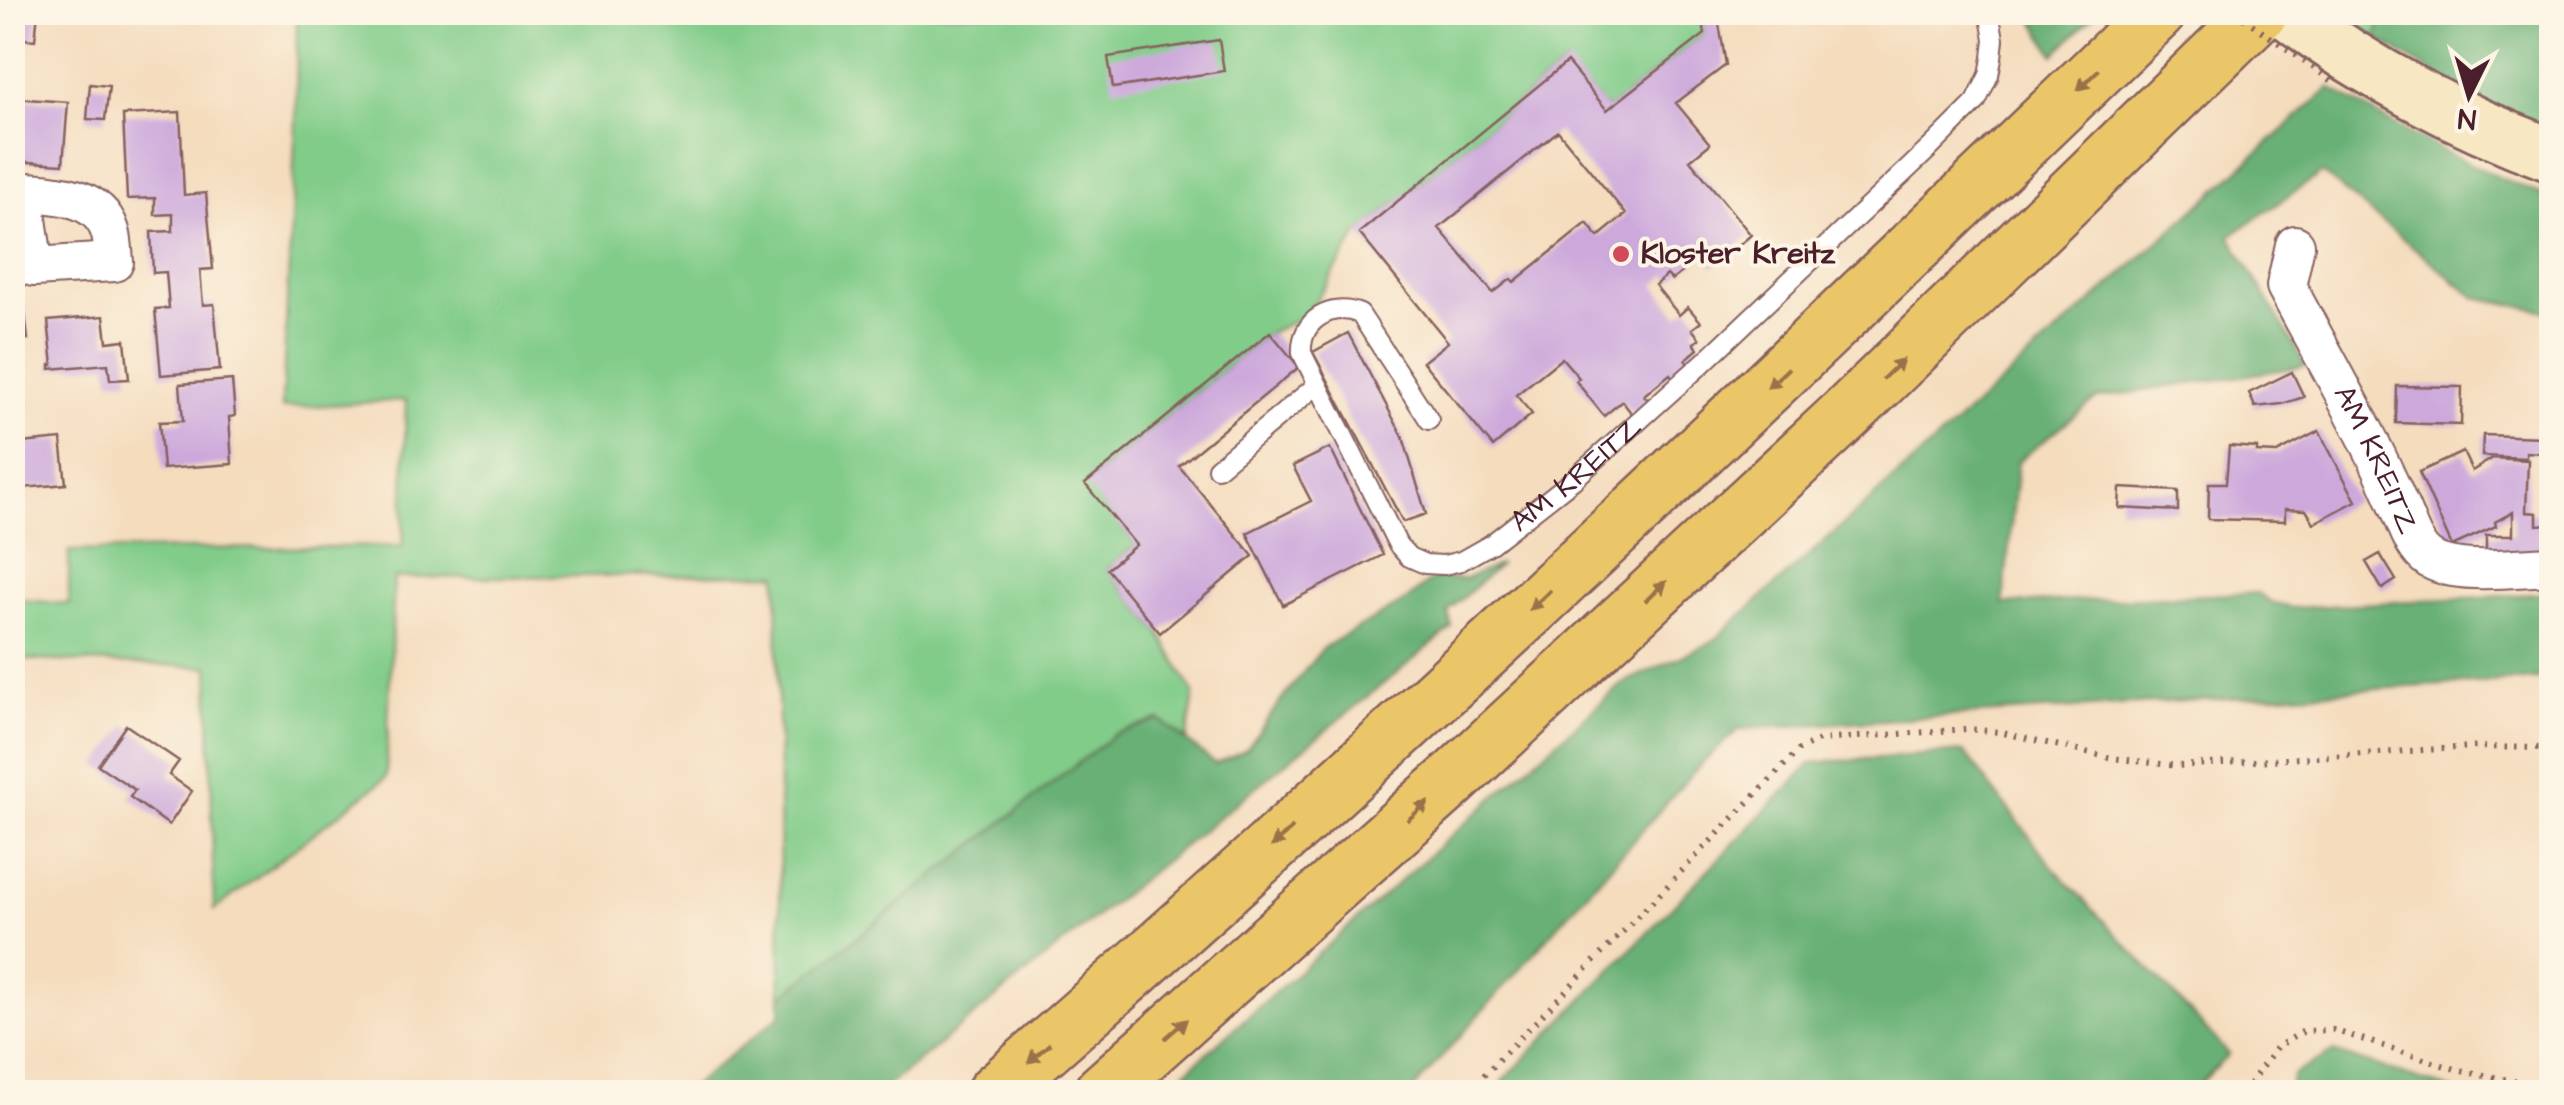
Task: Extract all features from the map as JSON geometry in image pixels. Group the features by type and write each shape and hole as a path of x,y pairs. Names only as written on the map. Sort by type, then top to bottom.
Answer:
{"highway":[{"path":"994,1092 1421,711 1801,356 2158,12"},
{"path":"1102,1092 1452,781 1844,416 2260,12"}],"main road":[{"path":"2288,12 2346,72 2441,107 2552,155"}],"street":[{"name":"AM KREITZ","path":"2295,245 2286,286 2380,461 2416,544 2426,557 2458,569 2552,566"}],"lane":[{"name":"AM KREITZ","path":"1428,420 1365,318 1352,310 1337,309 1316,318 1305,333 1302,353 1404,554 1425,564 1444,565 1476,554 1532,514 1703,363 1976,102 1992,58 1990,12"},
{"path":"1217,468 1317,386"}],"path":[{"path":"2235,12 2346,72"},
{"path":"1471,1092 1484,1074 1798,750 1820,740 1967,729 1999,732 2112,758 2177,766 2470,747 2552,748"},
{"path":"2243,1092 2277,1046 2304,1031 2333,1030 2455,1069 2552,1089"}],"green space":[{"path":"297,13 1701,13 1705,34 1607,110 1566,63 1359,233 1306,316 1270,332 1086,483 1136,545 1107,569 1160,633 1194,694 1187,740 1159,720 1115,734 781,997 777,574 394,578 386,778 214,910 209,667 13,659 13,599 69,604 69,551 403,546 406,400 282,408 296,121"},
{"path":"2030,13 2096,13 2054,55"},
{"path":"2340,13 2380,13 2378,39"},
{"path":"2380,13 2551,13 2551,130 2474,98 2378,39"},
{"path":"2330,88 2466,162 2551,198 2551,312 2475,297 2322,173 2230,236 2306,366 2097,398 2018,461 2003,604 2258,593 2271,603 2292,608 2551,593 2551,678 1739,729 1699,766 1411,1092 1163,1092 1623,683 1711,643"},
{"path":"1500,564 1448,611 1452,628 880,1092 685,1092 781,1015 781,997 1115,734 1160,720 1215,764 1247,749 1323,648 1407,600 1434,578 1465,579"},
{"path":"1964,752 2053,867 2229,1054 2192,1092 1496,1092 1812,763"},
{"path":"2333,1052 2458,1092 2289,1092 2293,1075"}],"building":[{"path":"12,12 38,12 35,40 12,38"},
{"name":"Kloster Kreitz","path":"1701,12 1717,12 1726,65 1676,103 1710,144 1690,160 1751,235 1713,267 1699,250 1690,258 1694,263 1672,280 1667,275 1655,285 1679,315 1688,307 1701,322 1692,329 1700,339 1694,343 1698,349 1685,360 1690,366 1674,379 1670,374 1644,395 1648,400 1632,414 1622,401 1604,416 1562,358 1516,395 1532,414 1493,447 1423,362 1448,342 1359,233 1567,62 1607,110 1705,34","holes":["1558,131 1626,214 1598,237 1587,223 1514,282 1511,279 1493,293 1439,228"]},
{"path":"1219,40 1224,71 1113,88 1108,57"},
{"path":"90,84 109,86 105,120 87,119"},
{"path":"12,98 68,102 63,164 12,161"},
{"path":"180,112 184,195 206,193 213,269 200,270 203,305 214,304 220,370 161,375 155,309 169,308 166,272 153,273 151,232 173,231 173,214 155,215 155,198 127,199 123,115"},
{"path":"12,303 24,304 28,339 12,340"},
{"path":"104,316 107,342 125,340 129,379 110,380 108,364 50,369 53,365 48,321"},
{"path":"1270,332 1299,367 1179,466 1253,556 1160,633 1107,569 1136,545 1085,484"},
{"path":"1348,333 1403,437 1426,514 1403,522 1313,352"},
{"path":"2292,372 2304,397 2255,407 2249,393"},
{"path":"232,380 232,464 163,469 159,422 183,421 180,384"},
{"path":"2397,386 2462,387 2461,425 2396,423"},
{"path":"2319,431 2356,501 2314,523 2306,510 2285,509 2285,521 2208,519 2209,483 2226,483 2229,446 2277,453"},
{"path":"2483,435 2542,437 2542,453 2526,452 2526,458 2482,456"},
{"path":"61,439 66,484 12,489 12,444"},
{"path":"1330,448 1383,555 1283,605 1247,533 1311,501 1293,466"},
{"path":"2463,452 2472,471 2493,458 2528,460 2526,512 2537,513 2537,525 2552,524 2552,555 2486,555 2486,535 2513,535 2513,512 2495,522 2496,526 2452,546 2419,472"},
{"path":"2120,488 2178,491 2178,511 2119,508"},
{"path":"2380,554 2396,580 2382,589 2366,562"},
{"path":"126,725 179,761 169,775 192,791 169,825 130,797 135,790 98,765"}],"place":[{"name":"Kloster Kreitz","path":"1621,254"}]}
